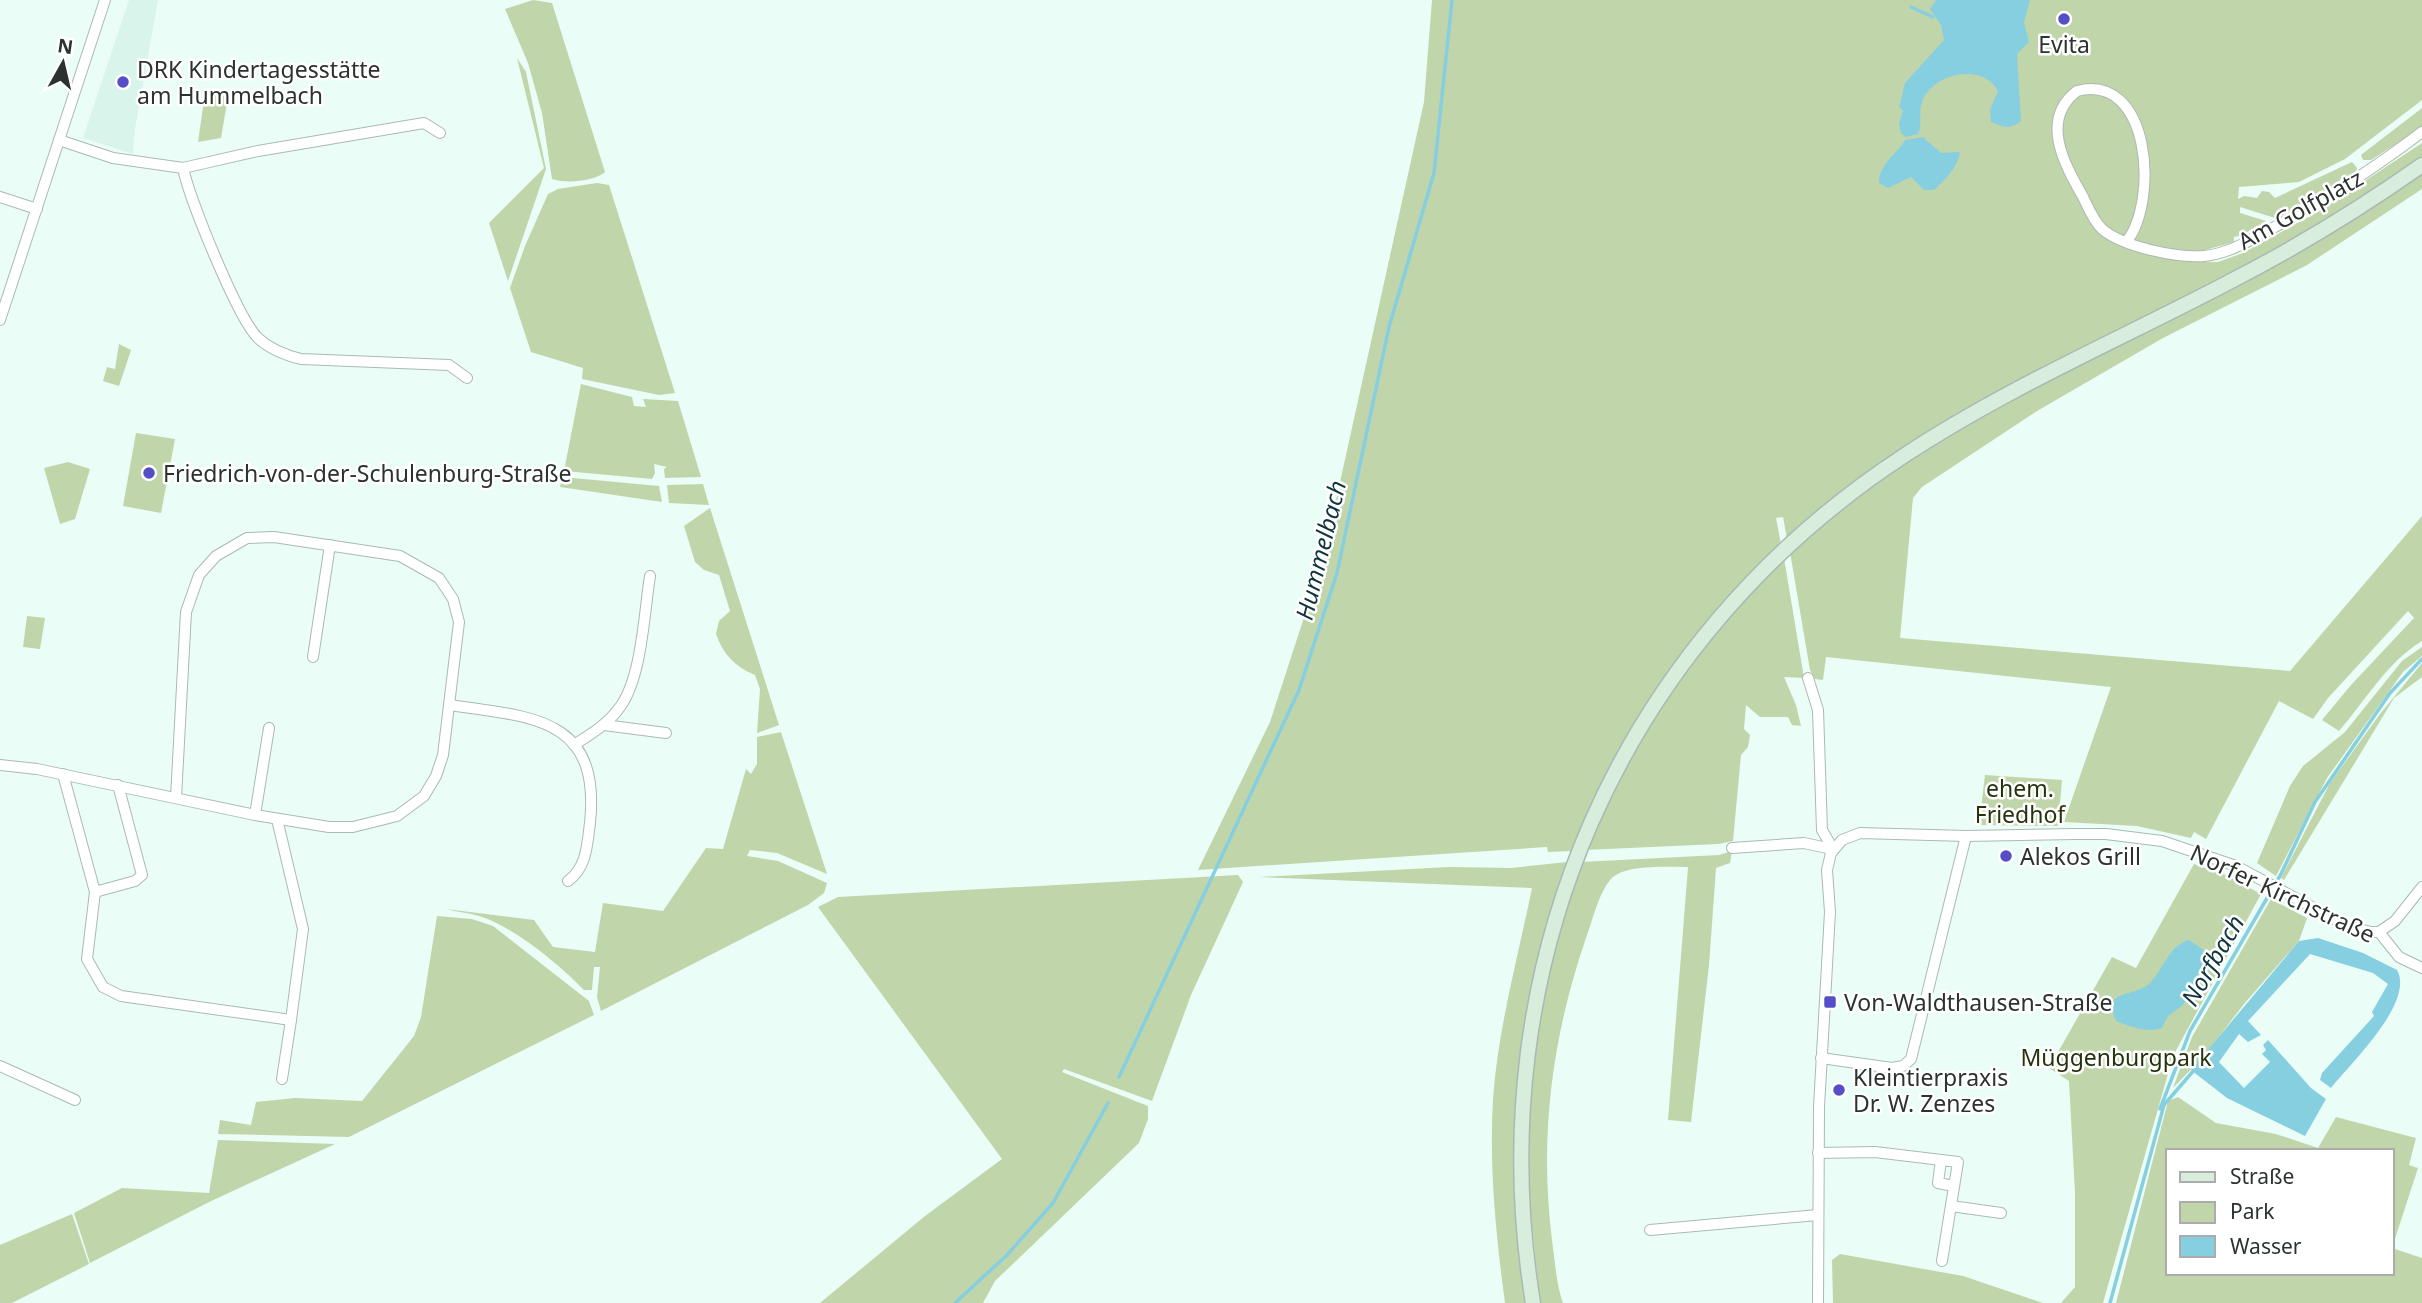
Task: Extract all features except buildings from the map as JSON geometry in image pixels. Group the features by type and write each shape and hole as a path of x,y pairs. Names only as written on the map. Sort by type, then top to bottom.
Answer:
{"main road":[{"path":"1533,1303 1522,1220 1520,1140 1527,1048 1539,981 1566,885 1591,820 1630,743 1687,657 1729,605 1780,553 1838,504 1904,456 2036,379 2281,255 2422,165"}],"street":[{"path":"0,320 105,0"},
{"name":"Am Golfplatz","path":"2127,241 2137,226 2146,191 2144,157 2136,127 2125,106 2113,94 2100,89 2077,91 2069,97 2061,113 2058,141 2060,155 2099,225 2127,241 2178,255 2217,253 2260,235 2337,193 2422,132"},
{"path":"59,140 113,158 183,169 258,151 424,123 440,133"},
{"path":"183,169 188,194 244,317 256,336 267,345 291,357 318,361 449,365 467,378"},
{"path":"0,197 37,209"},
{"path":"0,765 63,774 255,815 328,827 353,827 407,811 424,796 436,776 443,755 459,622 456,605 446,587 430,571 410,560 330,545 274,537 247,538 224,550 199,575 190,598 184,628 176,798"},
{"path":"313,657 330,545"},
{"path":"574,744 604,725 620,708 630,689 650,576"},
{"path":"1808,678 1818,710 1822,830 1833,849 1827,870 1830,912 1818,1153 1818,1303"},
{"path":"450,705 531,718 550,725 574,744 587,767 592,799 584,861 578,873 568,881"},
{"path":"604,725 666,733"},
{"path":"255,815 269,728"},
{"path":"63,774 95,892 87,960 103,987 131,998 291,1020"},
{"path":"95,892 135,881 142,876 118,785"},
{"path":"277,819 303,929 282,1079"},
{"name":"Norfer Kirchstraße","path":"1833,849 1843,840 1860,833 2129,836 2202,852 2271,883 2347,926 2379,932 2399,957 2422,968"},
{"path":"1821,1058 1892,1068 1903,1066 1911,1059 1966,836"},
{"path":"1732,848 1804,843 1833,849"},
{"path":"2379,932 2395,921 2422,887"},
{"path":"0,1066 75,1100"},
{"path":"1818,1153 1875,1152 1958,1162 1942,1261"},
{"path":"1941,1160 1938,1183 1954,1186"},
{"path":"1951,1206 2001,1213"},
{"path":"1650,1230 1818,1215"}],"shaded area":[{"name":"DRK Kindertagesstätte am Hummelbach","path":"129,0 158,0 133,154 83,138"}],"green space":[{"path":"533,0 552,3 605,172 594,178 572,181 552,179 542,113 528,63 505,9"},
{"path":"1432,0 2422,0 2422,100 2345,159 2299,182 2239,187 2238,199 2244,196 2257,198 2262,191 2269,192 2275,198 2352,162 2357,168 2355,176 2341,178 2335,189 2325,189 2324,195 2296,206 2278,219 2240,207 2240,213 2266,221 2234,237 2234,242 2198,252 2197,262 2218,262 2243,253 2321,210 2422,143 2422,157 2345,209 2265,255 2018,384 1937,430 1860,481 1787,539 1783,517 1776,518 1781,544 1717,613 1660,687 1612,766 1572,851 1548,852 1547,847 1198,870 1270,722 1323,559 1424,102"},
{"path":"517,58 526,72 546,169 508,281 489,223 544,168"},
{"path":"205,93 228,97 221,138 198,142"},
{"path":"2422,108 2422,127 2371,160 2363,160 2361,155"},
{"path":"2422,173 2422,189 2307,265 2163,338 2037,411 1922,487 1913,498 1900,638 2290,671 2422,516 2422,641 2387,671 2339,731 2322,720 2414,618 2408,611 2328,698 2313,719 2279,701 2206,839 2194,832 2191,838 2137,826 2064,822 2111,687 1826,657 1823,680 1815,679 1810,670 1790,552 1847,505 1907,463 1969,425 2292,256"},
{"path":"597,183 609,185 675,393 659,395 582,379 583,368 531,352 510,288 525,246 548,194 558,189"},
{"path":"119,344 131,350 119,386 103,381 107,367 115,369"},
{"path":"581,384 632,397 634,406 646,407 643,399 678,401 701,477 665,478 664,469 667,467 654,464 655,473 652,479 564,471"},
{"name":"Friedrich-von-der-Schulenburg-Straße","path":"136,433 175,439 161,513 123,506"},
{"path":"68,462 90,469 75,519 60,524 44,468"},
{"path":"562,477 659,486 662,502 560,487"},
{"path":"703,484 709,505 669,503 667,485"},
{"path":"710,508 779,725 757,733 760,689 755,675 736,664 719,641 716,634 719,621 730,611 719,575 704,570 695,562 684,526"},
{"path":"1784,558 1804,678 1784,677 1796,705 1801,726 1792,725 1788,717 1760,717 1746,705 1744,729 1750,735 1748,747 1741,755 1733,841 1585,850 1638,742 1709,639"},
{"path":"27,616 45,618 40,649 23,647"},
{"path":"2422,647 2422,656 2403,672 2327,778 2276,876 2257,863 2290,786 2303,766 2345,732 2402,661"},
{"path":"2422,663 2422,677 2394,698 2284,880 2281,878 2330,783 2380,714"},
{"path":"781,732 827,874 777,853 750,850 747,856 778,861 827,883 824,893 808,905 601,1011 597,997 600,967 594,967 592,990 584,990 549,958 506,928 479,916 446,909 534,920 553,947 595,952 603,903 663,911 706,848 723,849 746,769 751,774 757,764 757,737"},
{"name":"ehem. Friedhof","path":"1985,775 2062,780 2058,826 1979,825"},
{"path":"1732,851 1730,863 1716,868 1709,965 1691,1122 1668,1120 1688,867 1647,867 1617,874 1606,885 1599,900 1574,975 1551,1087 1548,1201 1556,1272 1563,1303 1540,1303 1526,1170 1530,1075 1545,979 1581,862 1719,855"},
{"path":"1567,862 1536,971 1519,1080 1516,1191 1527,1303 1505,1303 1494,1201 1493,1099 1504,1019 1532,888 1259,877 1449,867 1511,868"},
{"name":"Müggenburgpark","path":"2194,864 2226,875 2261,894 2173,1056 2103,1303 2061,1303 2075,1287 2075,1193 2069,1081 2049,1068 2112,957 2136,968"},
{"path":"1238,875 1243,882 1191,995 1152,1101 1064,1069 1062,1072 1148,1106 1148,1119 1139,1143 995,1281 983,1303 820,1303 925,1216 1002,1159 818,907 838,897"},
{"path":"2271,899 2307,918 2299,941 2244,1004 2204,1056 2173,1088 2192,1037"},
{"path":"437,916 472,919 493,926 589,1001 594,1015 349,1137 218,1134 220,1120 251,1125 256,1102 295,1098 362,1101 414,1036 421,1017"},
{"path":"2178,1097 2216,1123 2276,1134 2318,1148 2336,1117 2416,1138 2409,1165 2418,1168 2394,1242 2394,1149 2166,1149 2166,1275 2394,1275 2394,1249 2422,1258 2422,1303 2116,1303 2168,1101"},
{"path":"218,1140 335,1144 209,1202 90,1263 74,1213 122,1188 209,1193"},
{"path":"72,1214 89,1264 12,1303 0,1303 0,1245"},
{"path":"1840,1254 1963,1276 2043,1303 1833,1303 1832,1260"}],"water":[{"path":"1936,0 2030,0 2024,22 2029,42 2017,54 2021,121 2014,126 2007,127 1991,122 1990,110 1998,91 1991,82 1970,74 1946,78 1936,84 1922,102 1918,134 1906,137 1901,133 1899,123 1903,111 1899,107 1905,83 1944,40 1941,25 1930,9"},
{"path":"1923,137 1941,153 1960,152 1954,168 1943,182 1934,190 1924,190 1911,177 1888,188 1879,183 1885,165 1905,140"},
{"path":"2318,938 2363,953 2397,970 2400,983 2397,998 2378,1032 2331,1088 2320,1080 2322,1073 2374,1016 2372,1012 2388,984 2373,973 2310,954 2248,1021 2261,1035 2248,1042 2239,1034 2219,1062 2244,1088 2270,1062 2262,1054 2266,1050 2263,1045 2268,1040 2311,1088 2326,1099 2305,1136 2227,1098 2191,1070 2299,941"},
{"path":"2189,940 2208,953 2183,1005 2168,1016 2162,1028 2144,1030 2116,1021 2110,1004 2119,997 2149,984 2171,953"}],"waterway":[{"name":"Hummelbach","path":"1119,1077 1299,690 1337,573 1389,327 1434,173 1452,0"},
{"path":"1911,7 1933,17"},
{"name":"Norfbach","path":"2110,1303 2164,1105 2160,1109 2190,1031 2281,874 2315,802 2390,693 2422,659"},
{"path":"2163,1106 2195,1069"},
{"name":"Hummelbach","path":"955,1303 1007,1255 1053,1203 1108,1103"}],"place":[{"name":"Evita","path":"2064,19"},
{"name":"DRK Kindertagesstätte am Hummelbach","path":"123,82"},
{"name":"Friedrich-von-der-Schulenburg-Straße","path":"149,473"},
{"name":"Alekos Grill","path":"2006,856"},
{"name":"Von-Waldthausen-Straße","path":"1830,1002"},
{"name":"Kleintierpraxis Dr. W. Zenzes","path":"1839,1090"}]}
